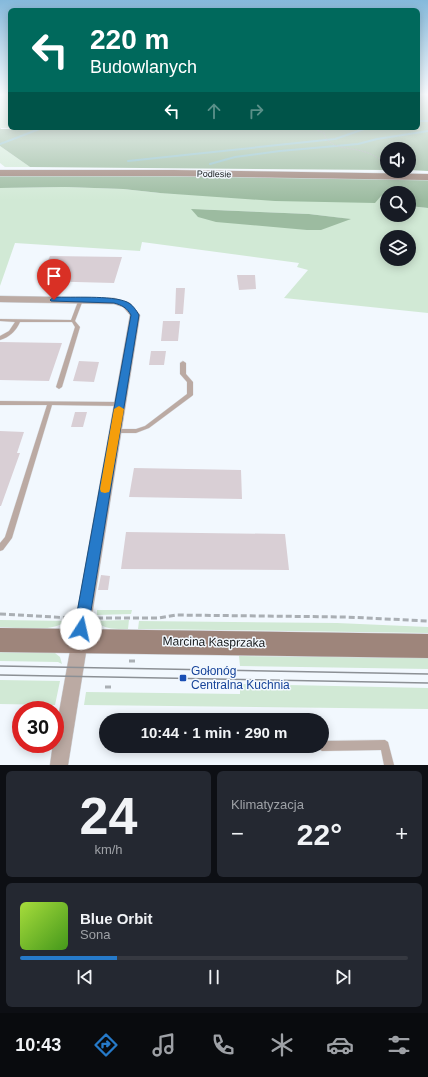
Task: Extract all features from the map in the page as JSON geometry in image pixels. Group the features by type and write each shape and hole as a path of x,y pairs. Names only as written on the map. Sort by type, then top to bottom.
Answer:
{"street":[{"name":"Podlesie","path":"0,168 428,172"},
{"name":"Podlesie","path":"0,173 166,173 428,177"},
{"path":"0,299 114,301 124,303 135,315 59,765"},
{"name":"Marcina Kasprzaka","path":"0,640 428,646"}],"lane":[{"path":"73,321 80,300"},
{"path":"0,320 73,321"},
{"path":"0,338 10,334 14,330 18,321"},
{"path":"59,387 78,328 73,321"},
{"path":"115,431 136,431 148,427 190,395 190,382 183,374 183,363"},
{"path":"0,403 120,404"},
{"path":"0,548 8,538 50,404"},
{"path":"329,746 385,746 389,765"}],"path":[{"path":"317,130 324,133 325,138 328,141 345,148 367,152 380,160"},
{"path":"0,614 70,618"},
{"path":"96,618 159,618 176,615 346,617 428,620"},
{"path":"105,687 112,687"}],"green space":[{"path":"0,130 428,130 428,171 416,170 416,142 380,142 380,170 30,167 0,146"},
{"path":"0,146 30,167 5,167 0,163"},
{"path":"0,175 165,175 428,179 428,208 416,207 416,186 380,186 380,197 375,203 275,201 123,189 65,187 0,188"},
{"path":"65,187 123,189 160,193 380,196 380,222 416,222 416,207 428,208 428,313 284,298 308,270 297,267 299,263 142,242 140,251 15,243 0,286 0,188","holes":["192,209 309,214 350,219"]},
{"path":"191,209 309,214 351,219 321,230 307,230 216,222 198,217"},
{"path":"97,610 132,610 131,614 97,615"},
{"path":"0,620 67,621 52,627 25,629 0,627"},
{"path":"129,620 128,629 115,629 103,626 96,621"},
{"path":"139,621 337,623 428,627 428,633 138,629"},
{"path":"0,652 55,653 60,657 62,664 58,662 0,661"},
{"path":"239,656 428,658 428,669 240,666"},
{"path":"0,680 60,681 56,701 12,701 12,704 0,704"},
{"path":"240,684 428,688 428,709 84,705 86,692 240,694"}],"building":[{"path":"50,256 122,257 114,283 38,281"},
{"path":"237,275 255,275 256,289 239,290"},
{"path":"176,288 185,288 183,314 175,314"},
{"path":"163,321 180,321 178,341 161,341"},
{"path":"0,342 62,343 49,381 0,380"},
{"path":"151,351 166,351 164,365 149,365"},
{"path":"79,361 99,362 94,382 73,381"},
{"path":"75,412 87,412 83,427 71,427"},
{"path":"0,431 24,432 17,453 20,453 1,506 0,506"},
{"path":"134,468 241,470 242,499 129,497"},
{"path":"126,532 285,534 289,570 121,569"},
{"path":"101,575 110,576 108,590 98,590"}],"waterway":[{"path":"0,144 37,130"},
{"path":"128,161 335,139 361,130"},
{"path":"210,164 235,157 280,151 358,144 377,139 428,131"}],"tram line":[{"path":"0,666 428,674"},
{"path":"0,675 428,683"}],"slow traffic":[{"path":"105,489 119,409"}],"place":[{"name":"Gołonóg Centralna Kuchnia","path":"183,678"}],"route":[{"path":"54,300 114,301 124,303 135,315 81,629"}]}
